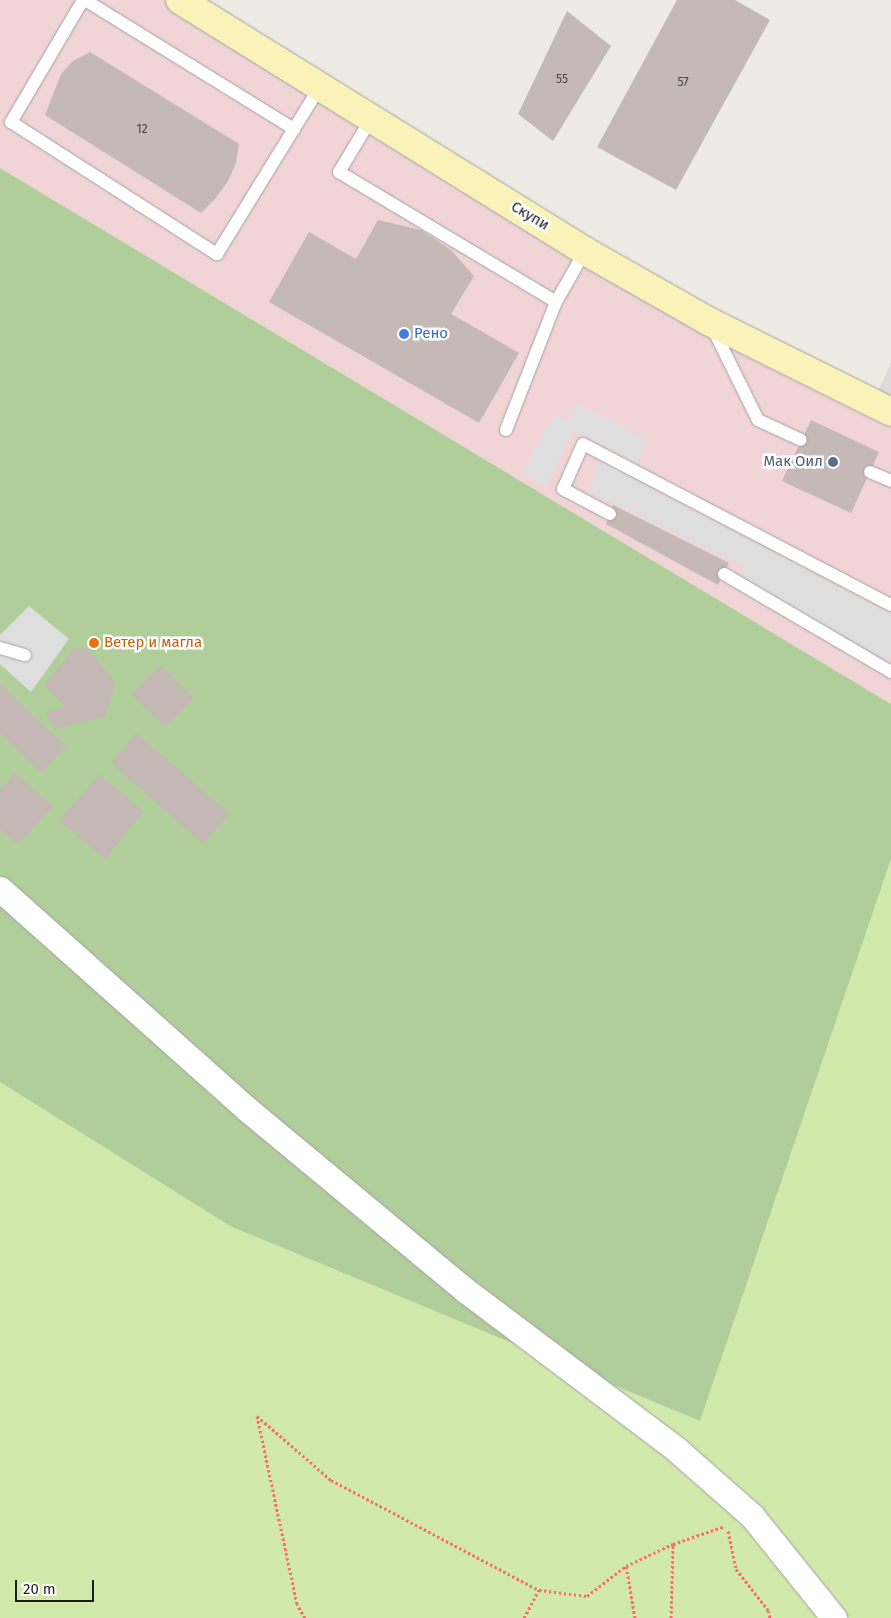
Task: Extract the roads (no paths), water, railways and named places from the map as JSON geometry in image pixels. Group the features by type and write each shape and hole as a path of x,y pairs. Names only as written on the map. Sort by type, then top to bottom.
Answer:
{"street":[{"name":"Скупи","path":"180,0 319,88 585,250 708,321 891,412"},
{"path":"0,889 248,1109 466,1290 677,1450 752,1516 834,1618"}],"lane":[{"path":"294,129 84,0 11,122 217,254 294,129 319,88"},
{"path":"371,118 339,172 556,302"},
{"path":"506,430 556,302 585,250"},
{"path":"708,321 758,420 801,440"},
{"path":"610,514 563,489 583,444 891,605"},
{"path":"870,472 891,481"},
{"path":"724,574 891,672"},
{"path":"0,648 25,655"}],"place":[{"name":"Рено","path":"404,334"},
{"name":"Мак Оил","path":"833,462"},
{"name":"Ветер и магла","path":"94,643"}]}
